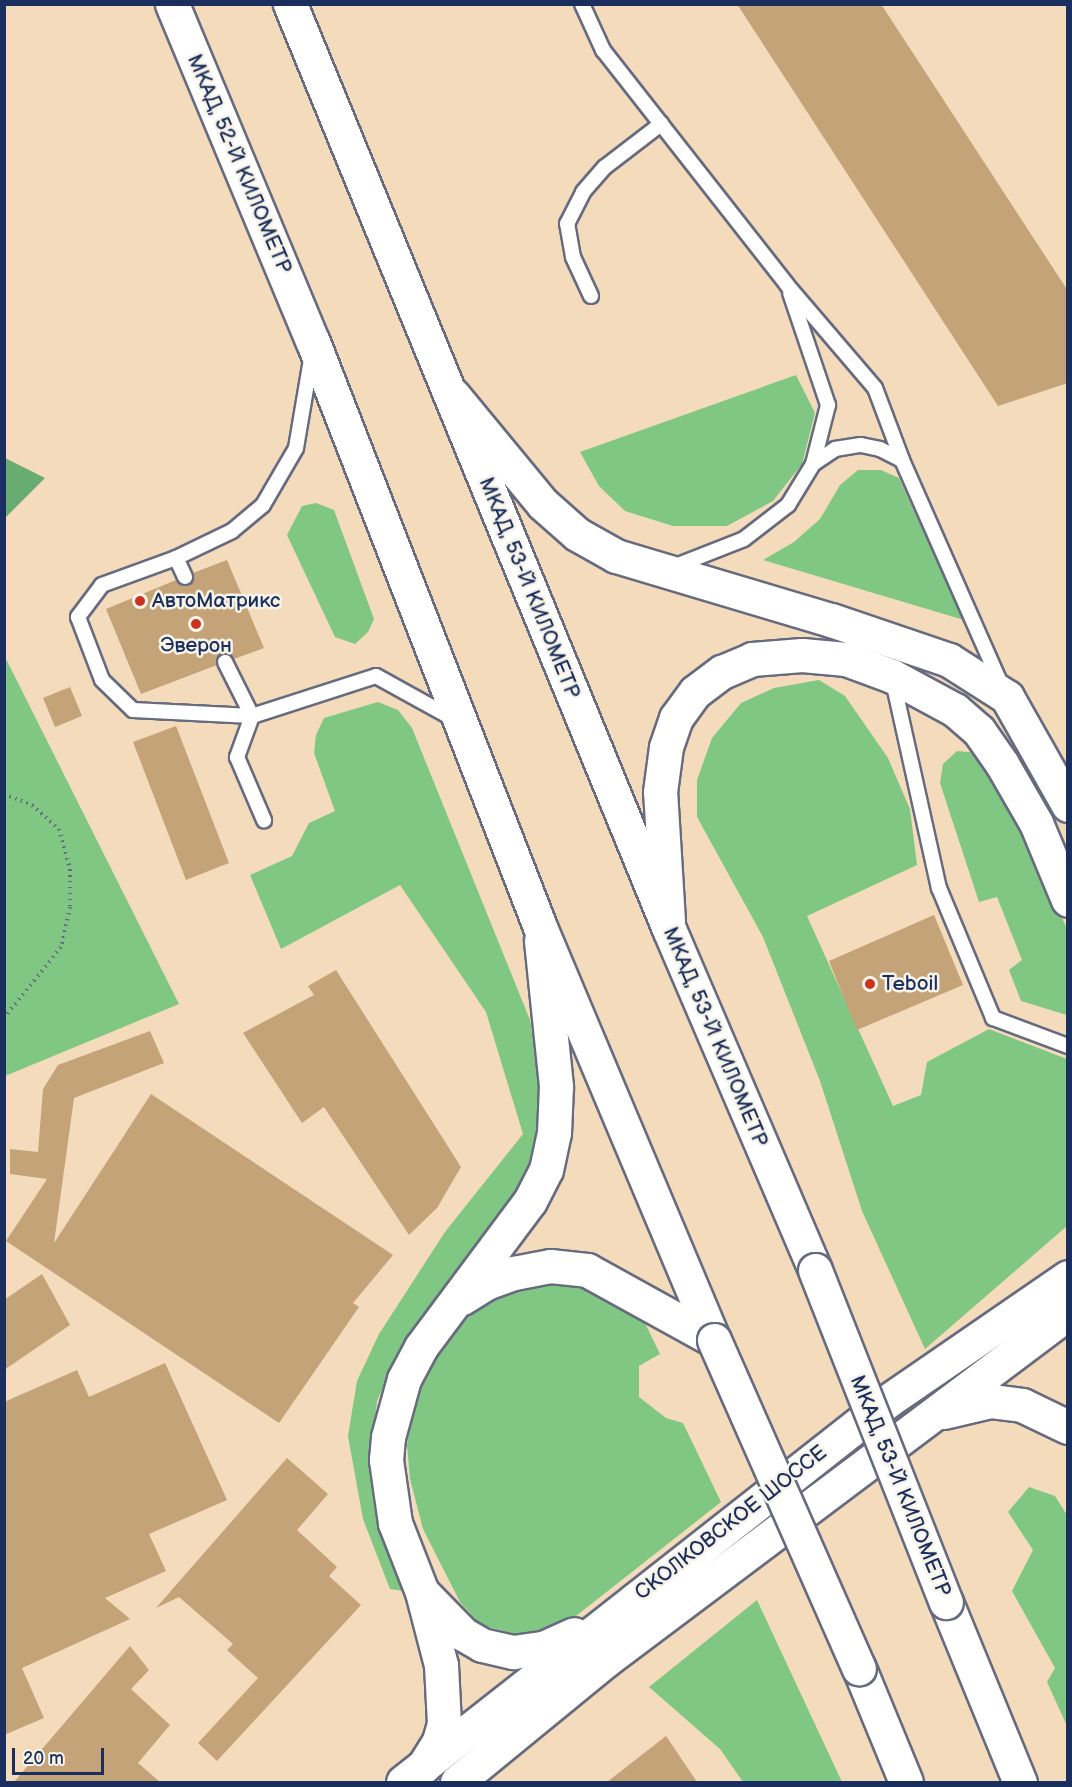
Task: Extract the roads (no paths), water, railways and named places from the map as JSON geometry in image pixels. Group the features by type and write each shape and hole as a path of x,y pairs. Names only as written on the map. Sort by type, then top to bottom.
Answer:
{"main road":[{"name":"МКАД, 52-Й КИЛОМЕТР","path":"172,4 310,333"},
{"name":"МКАД, 53-Й КИЛОМЕТР","path":"290,4 669,929 814,1270 1020,1782"},
{"path":"310,333 457,721 540,927 714,1340 859,1668 906,1782"},
{"path":"446,387 543,504 577,534 616,556 831,620 949,660 1007,697 1068,805"},
{"path":"669,929 660,792 669,737 676,718 695,692 722,672 752,659 802,655 846,659 892,676 955,710 979,731 1002,764 1036,823 1068,900"},
{"path":"413,1775 439,1741 444,1702 441,1665 422,1592 395,1523 387,1449 394,1405 404,1379 421,1347 530,1201 546,1170 554,1133 556,1086 540,927"},
{"path":"455,1302 486,1283 514,1273 550,1266 587,1270 624,1287 714,1340"},
{"name":"СКОЛКОВСКОЕ ШОССЕ","path":"456,1782 606,1660 930,1415 1065,1285"},
{"name":"СКОЛКОВСКОЕ ШОССЕ","path":"413,1775 606,1620 889,1400 1065,1285"},
{"path":"930,1415 991,1401 1022,1405 1068,1428"},
{"path":"422,1592 463,1634 482,1645 513,1652 543,1648 606,1620"}],"lane":[{"path":"582,4 603,50 787,285 875,388 902,460 1007,697"},
{"path":"591,296 573,257 567,224 583,192 605,167 661,124"},
{"path":"664,571 744,539 788,505 813,464 828,405 787,285"},
{"path":"310,333 296,448 263,505 232,531 176,558 102,585 78,616 102,680 133,710 252,716 376,676 457,721"},
{"path":"813,464 835,449 861,445 902,460"},
{"path":"176,558 184,577"},
{"path":"225,662 252,716 237,757 264,820"},
{"path":"892,676 939,888 993,1018 1068,1046"}],"place":[{"name":"АвтоМатрикс","path":"140,601"},
{"name":"Эверон","path":"196,624"},
{"name":"Teboil","path":"870,984"}]}
